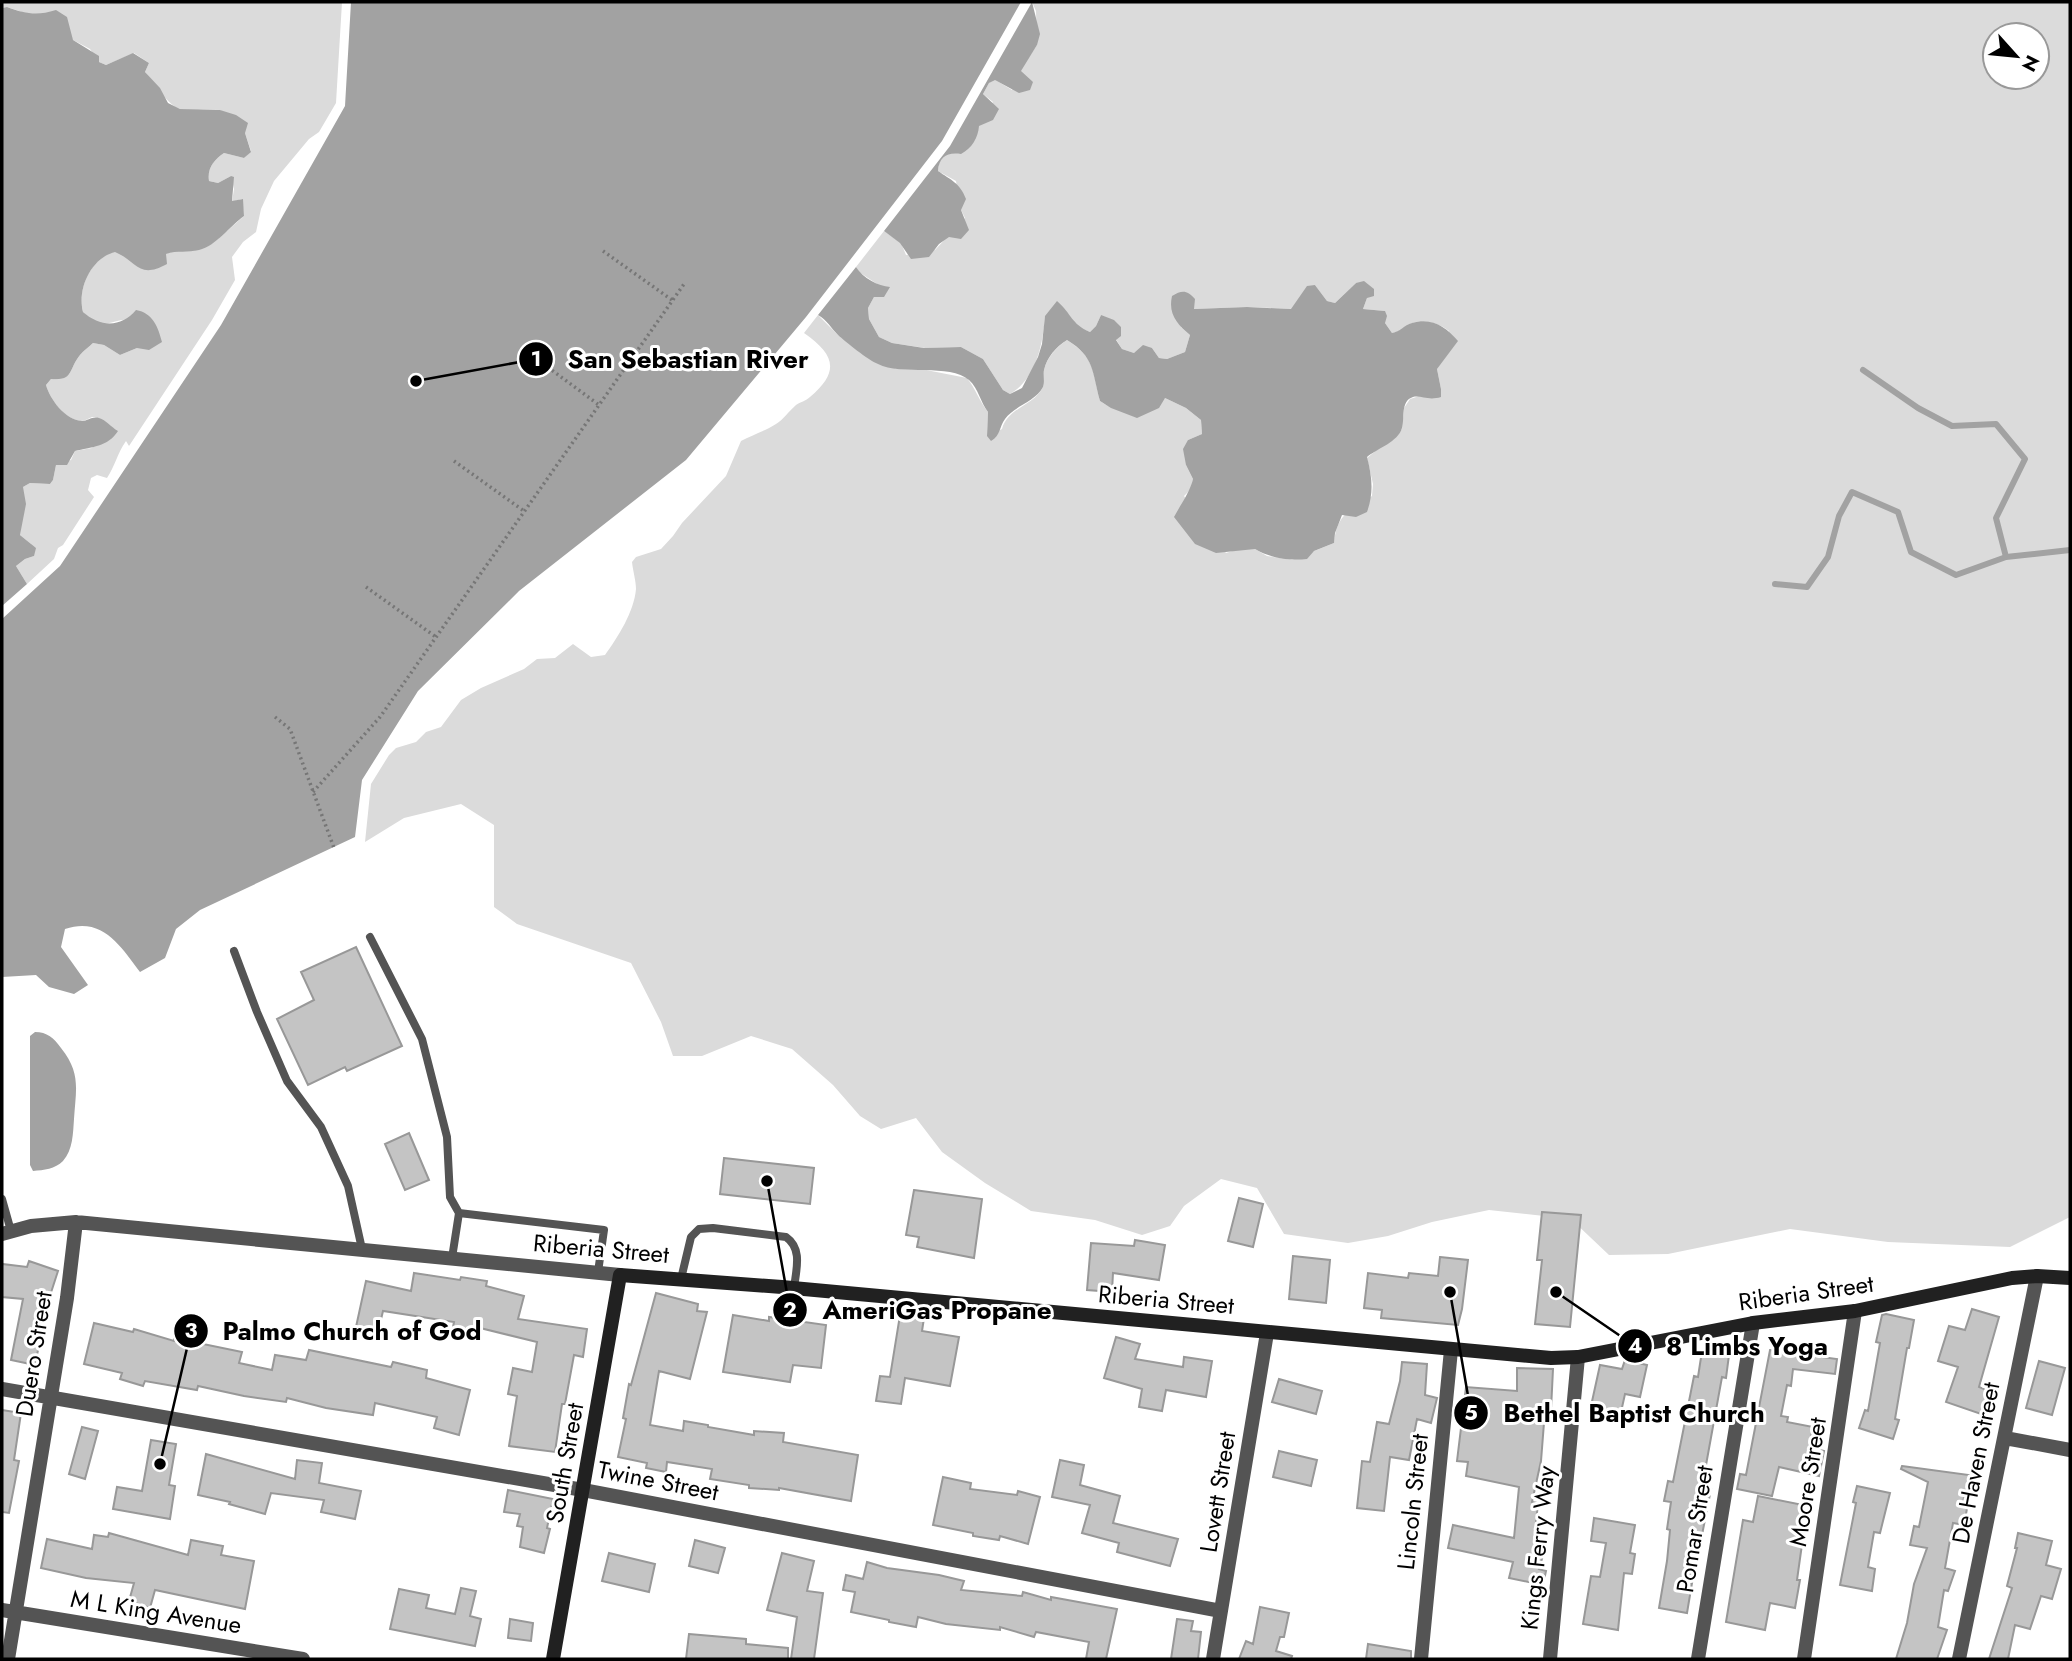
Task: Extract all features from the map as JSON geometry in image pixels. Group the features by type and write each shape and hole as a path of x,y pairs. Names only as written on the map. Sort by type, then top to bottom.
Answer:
{"street":[{"name":"Riberia Street","path":"6,1232 45,1223 76,1222 620,1275 794,1288 1551,1358 1578,1357 1753,1323 1855,1311 2012,1279 2037,1276 2070,1278"},
{"name":"Duero Street","path":"8,1659 9,1611 50,1398 67,1298 76,1222"},
{"name":"South Street","path":"553,1659 620,1275"},
{"name":"De Haven Street","path":"1959,1659 2037,1276"},
{"name":"Moore Street","path":"1804,1659 1855,1311"},
{"name":"Pomar Street","path":"1698,1659 1753,1323"},
{"name":"Lovett Street","path":"1213,1659 1267,1333"},
{"name":"Lincoln Street","path":"1420,1659 1451,1350"},
{"name":"Kings Ferry Way","path":"1550,1659 1578,1357"},
{"name":"Twine Street","path":"2,1389 583,1490 1221,1611"},
{"path":"2005,1438 2070,1450"},
{"name":"M L King Avenue","path":"9,1611 303,1659"}],"lane":[{"path":"370,937 422,1038 447,1137 450,1197 459,1213 452,1258"},
{"path":"234,951 287,1081 321,1127 348,1186 362,1249"},
{"path":"2,1199 6,1232"},
{"path":"459,1213 604,1230 598,1272"},
{"path":"681,1279 691,1237 699,1229 713,1228 786,1237 794,1243 797,1254 794,1288"}],"path":[{"path":"603,251 672,300"},
{"path":"313,792 380,717 684,284"},
{"path":"530,354 599,405"},
{"path":"454,461 524,511"},
{"path":"366,587 436,637"},
{"path":"275,717 290,729 334,848"}],"shaded area":[{"path":"2,2 342,2 336,103 319,132 309,139 274,181 261,209 256,232 243,242 232,257 235,280 212,320 129,446 126,441 107,478 97,475 91,478 88,490 94,497 63,545 58,548 54,559 27,584 16,566 34,556 31,544 20,535 23,487 30,483 50,484 56,465 71,460 75,451 92,448 112,428 95,417 81,421 69,417 55,402 46,385 51,379 67,376 76,360 93,343 104,345 120,355 137,348 128,319 100,323 83,312 82,293 88,275 99,260 116,251 126,256 165,254 177,250 193,251 218,239 244,216 242,199 232,202 234,189 231,176 218,183 209,181 210,168 224,153 244,158 251,151 245,133 220,110 184,110 175,107 145,72 149,63 134,53 106,65 99,62 90,49 73,40 41,15 2,8"},
{"path":"351,2 1021,2 942,141 806,317 686,460 519,591 418,691 362,780 355,837 200,910 176,929 165,958 140,972 110,936 100,930 78,926 65,929 61,947 88,985 74,994 49,987 36,975 2,977 2,619 60,566 221,325 345,106"},
{"path":"1032,2 2070,2 2070,1217 2010,1247 1888,1242 1790,1229 1668,1254 1609,1255 1571,1219 1489,1210 1432,1222 1388,1236 1348,1243 1284,1234 1257,1188 1221,1179 1184,1206 1170,1226 1142,1235 1095,1220 1031,1211 942,1152 916,1118 881,1129 860,1116 833,1085 792,1049 751,1036 702,1056 673,1056 661,1022 631,963 517,924 494,907 494,825 461,804 404,818 365,842 371,784 396,748 416,742 426,732 441,727 461,700 524,669 537,659 555,658 573,644 591,657 605,655 629,615 635,598 632,562 636,557 661,549 673,536 726,476 741,441 779,422 796,405 807,400 826,379 830,371 827,356 822,348 804,333 818,315 838,335 896,369 926,370 967,378 988,412 987,436 1002,429 1015,411 1039,393 1044,385 1047,361 1067,340 1088,359 1100,401 1124,410 1165,398 1186,408 1201,420 1202,434 1188,440 1186,465 1193,479 1191,489 1184,496 1226,553 1239,549 1255,549 1267,556 1292,560 1334,543 1338,525 1346,514 1372,496 1373,484 1367,458 1402,429 1404,408 1410,399 1441,389 1437,369 1449,331 1423,321 1392,333 1385,323 1385,311 1363,309 1367,298 1356,283 1335,303 1327,301 1315,285 1292,309 1193,309 1181,327 1190,335 1185,352 1167,359 1159,358 1152,348 1134,353 1122,349 1101,315 1090,332 1045,316 1040,349 1032,370 1010,394 1003,390 983,359 961,347 925,348 892,343 879,337 869,319 868,308 880,286 856,267 884,231 901,243 906,255 935,250 965,218 956,181 938,171 939,163 944,155 953,153 978,126 993,102 983,94 989,83 994,79 1012,90 1037,45 1036,11"},
{"path":"1032,2 1040,34 1037,45 1021,71 1033,82 1030,90 1019,93 995,80 989,83 983,94 999,109 993,120 979,126 976,139 968,149 961,154 945,156 940,162 938,171 955,182 964,194 966,199 961,210 969,230 961,239 949,237 939,244 929,257 911,259 900,243 884,231 950,146"},
{"path":"2,8 32,13 56,10 67,17 73,40 99,56 99,62 106,65 133,53 149,63 145,72 160,88 168,103 180,109 220,110 236,115 248,123 245,133 251,152 244,158 224,153 210,168 209,181 218,183 234,177 232,201 243,199 244,216 217,240 199,250 166,254 167,264 150,270 138,267 115,252 99,261 88,276 82,294 83,312 96,321 110,323 124,320 136,310 142,312 154,321 162,342 149,350 137,348 120,355 104,345 93,343 76,360 67,376 51,379 46,385 55,402 70,417 82,421 99,418 118,431 104,443 75,451 67,465 56,465 50,484 30,483 23,487 26,504 20,535 36,548 34,556 16,566 27,584 2,606"},
{"path":"856,267 871,281 890,287 884,297 874,297 868,308 869,319 879,337 892,343 924,348 961,347 983,359 1003,390 1010,394 1022,388 1038,357 1045,316 1057,301 1084,329 1090,332 1101,315 1114,320 1121,327 1121,336 1116,340 1122,349 1134,353 1143,345 1152,348 1159,358 1167,359 1185,352 1190,335 1178,323 1171,308 1172,296 1179,293 1187,293 1195,299 1194,309 1291,309 1307,286 1315,285 1327,301 1335,303 1356,283 1364,281 1374,289 1374,296 1367,298 1363,309 1385,311 1385,323 1392,333 1409,324 1426,321 1449,331 1458,341 1437,369 1441,397 1409,399 1406,402 1400,433 1367,457 1372,485 1367,512 1356,517 1342,515 1334,543 1314,551 1307,559 1280,558 1255,549 1216,553 1195,544 1174,517 1193,479 1186,465 1183,449 1188,440 1202,434 1201,420 1186,408 1165,398 1159,408 1137,418 1111,408 1100,401 1088,359 1067,340 1047,361 1044,385 1039,392 1009,415 991,441 987,436 988,412 969,380 950,372 899,369 878,364 846,342 818,315"},
{"path":"35,1032 47,1034 58,1044 72,1065 76,1090 73,1136 66,1157 53,1167 33,1171 30,1165 30,1036"}],"building":[{"path":"356,947 402,1046 347,1071 345,1067 308,1085 277,1019 314,1000 301,972"},
{"path":"409,1133 429,1180 405,1190 385,1144"},
{"path":"724,1158 814,1168 810,1204 720,1194"},
{"path":"914,1190 982,1199 974,1258 917,1247 919,1237 906,1235"},
{"path":"1239,1198 1263,1204 1253,1247 1228,1241"},
{"path":"1542,1212 1581,1215 1570,1327 1535,1324 1542,1260 1537,1260"},
{"path":"1135,1240 1165,1245 1159,1280 1113,1273 1112,1292 1087,1290 1091,1243 1134,1246"},
{"path":"1293,1256 1330,1260 1326,1303 1289,1299"},
{"path":"1440,1257 1468,1260 1458,1325 1381,1318 1382,1310 1364,1308 1368,1273 1408,1278 1409,1273 1438,1276"},
{"path":"29,1261 58,1271 47,1305 35,1365 11,1360 23,1299 2,1297 2,1264 27,1267"},
{"path":"414,1273 487,1281 486,1286 524,1296 518,1319 587,1329 583,1357 574,1355 565,1404 562,1404 555,1452 509,1446 517,1396 508,1394 513,1368 532,1372 537,1342 480,1328 479,1331 453,1327 454,1322 383,1311 378,1332 356,1327 366,1281 411,1291"},
{"path":"656,1293 698,1304 697,1311 707,1312 690,1379 659,1371 650,1425 683,1431 684,1421 754,1435 754,1431 784,1433 783,1442 858,1455 851,1501 779,1488 749,1488 749,1485 710,1479 712,1469 667,1462 666,1472 646,1468 647,1463 618,1457 626,1419 623,1418 629,1384 631,1385"},
{"path":"1972,1309 1999,1317 1979,1387 1991,1392 1984,1415 1946,1402 1958,1367 1938,1361 1949,1326 1965,1330"},
{"path":"733,1315 769,1321 769,1317 826,1325 821,1368 793,1365 790,1382 723,1372"},
{"path":"900,1315 924,1318 922,1331 959,1337 950,1386 905,1378 901,1404 876,1401 880,1376 890,1377"},
{"path":"1882,1315 1914,1320 1895,1419 1899,1420 1893,1439 1859,1428 1865,1410 1868,1411 1880,1343 1876,1342"},
{"path":"94,1323 133,1332 134,1329 174,1341 174,1338 242,1352 239,1363 272,1370 275,1355 306,1360 309,1350 391,1367 393,1362 427,1370 426,1378 470,1390 459,1435 434,1428 437,1417 375,1403 373,1415 326,1408 287,1398 286,1402 198,1386 197,1390 145,1381 143,1386 120,1379 122,1373 84,1364"},
{"path":"1116,1337 1140,1344 1135,1359 1183,1367 1184,1357 1212,1361 1206,1397 1166,1390 1162,1411 1139,1407 1142,1389 1104,1378"},
{"path":"1770,1350 1837,1359 1835,1374 1793,1369 1791,1386 1787,1385 1781,1416 1788,1417 1787,1422 1813,1427 1809,1447 1824,1451 1819,1476 1779,1467 1772,1496 1737,1489 1740,1474 1746,1475"},
{"path":"1702,1351 1729,1355 1726,1378 1722,1377 1702,1487 1711,1489 1687,1613 1659,1608 1670,1530 1667,1529 1671,1502 1664,1501 1668,1481 1673,1482 1694,1376 1698,1377"},
{"path":"1625,1360 1647,1365 1640,1397 1625,1394 1621,1412 1591,1406 1600,1365 1622,1369"},
{"path":"2039,1361 2065,1368 2052,1415 2026,1408"},
{"path":"1402,1362 1427,1364 1425,1395 1437,1398 1431,1423 1417,1419 1409,1460 1390,1457 1384,1511 1357,1508 1362,1461 1370,1462 1377,1422 1389,1424"},
{"path":"1517,1368 1553,1369 1551,1410 1545,1410 1541,1461 1532,1502 1538,1503 1534,1542 1546,1545 1539,1569 1546,1571 1543,1585 1509,1578 1513,1562 1448,1548 1453,1525 1514,1538 1519,1487 1466,1476 1468,1462 1457,1461 1466,1387 1517,1391"},
{"path":"1279,1379 1322,1391 1316,1414 1272,1402"},
{"path":"2,1410 21,1413 14,1460 19,1461 9,1513 2,1512"},
{"path":"82,1427 98,1431 85,1479 69,1474"},
{"path":"151,1440 176,1444 169,1485 175,1486 170,1519 113,1509 117,1487 142,1491"},
{"path":"1279,1451 1317,1460 1311,1486 1273,1477"},
{"path":"206,1454 295,1479 297,1460 322,1463 319,1483 361,1491 355,1519 321,1512 324,1500 271,1493 265,1514 198,1495"},
{"path":"1060,1460 1084,1465 1080,1485 1120,1496 1113,1523 1178,1539 1170,1566 1117,1552 1119,1543 1082,1533 1090,1505 1052,1497"},
{"path":"1902,1466 1969,1475 1963,1502 1968,1503 1964,1525 1953,1523 1945,1568 1955,1571 1948,1591 1944,1590 1938,1627 1947,1630 1937,1659 1896,1659 1907,1623 1914,1584 1927,1548 1910,1545 1914,1526 1919,1527 1928,1482 1901,1469"},
{"path":"943,1477 971,1483 970,1489 1017,1495 1018,1491 1040,1497 1028,1544 1000,1536 999,1540 973,1536 973,1533 933,1525"},
{"path":"1857,1486 1890,1493 1880,1533 1874,1532 1868,1567 1875,1569 1872,1591 1840,1585"},
{"path":"508,1490 553,1499 544,1553 520,1547 523,1527 517,1526 520,1514 504,1512"},
{"path":"1758,1496 1803,1505 1799,1529 1804,1530 1795,1608 1770,1603 1765,1630 1726,1622 1743,1520 1753,1522"},
{"path":"1594,1518 1635,1525 1630,1553 1635,1554 1632,1574 1624,1573 1618,1630 1583,1624 1591,1576 1600,1577 1606,1543 1591,1541"},
{"path":"109,1533 188,1555 191,1540 223,1546 221,1555 254,1561 245,1609 155,1590 150,1608 129,1601 134,1583 86,1578 41,1568 47,1539 92,1549 94,1535 108,1537"},
{"path":"2018,1533 2052,1541 2046,1565 2061,1569 2052,1599 2041,1596 2030,1629 2015,1625 2008,1659 1989,1659 2012,1588 2007,1586"},
{"path":"695,1540 725,1548 718,1573 689,1566"},
{"path":"609,1553 655,1564 649,1592 602,1581"},
{"path":"782,1553 814,1561 807,1591 823,1593 814,1659 791,1659 797,1617 767,1610"},
{"path":"867,1562 964,1581 961,1590 1022,1596 1023,1592 1051,1600 1051,1597 1117,1609 1106,1659 1086,1659 1089,1642 1036,1632 1034,1637 1000,1627 1000,1630 946,1624 918,1617 916,1627 851,1612 855,1592 843,1590 846,1575 863,1579"},
{"path":"461,1588 476,1591 470,1616 481,1619 475,1646 390,1629 399,1589 429,1595 426,1608 455,1614"},
{"path":"1260,1607 1289,1613 1284,1637 1280,1637 1276,1651 1292,1656 1291,1659 1239,1659 1246,1641 1253,1644"},
{"path":"510,1619 533,1623 531,1641 508,1638"},
{"path":"1177,1619 1193,1621 1191,1631 1201,1632 1198,1659 1171,1659"},
{"path":"689,1634 746,1639 746,1644 788,1648 788,1659 686,1659"},
{"path":"1368,1644 1411,1651 1411,1659 1366,1659"}],"waterway":[{"path":"1863,370 1918,408 1952,426 1996,424 2025,459 1996,518 2006,557 2070,550"},
{"path":"1775,584 1807,587 1828,557 1839,516 1852,492 1898,512 1911,552 1956,575 2006,557"}],"place":[{"name":"San Sebastian River","path":"416,381"},
{"name":"AmeriGas Propane","path":"767,1181"},
{"name":"Bethel Baptist Church","path":"1450,1292"},
{"name":"8 Limbs Yoga","path":"1556,1292"},
{"name":"Palmo Church of God","path":"160,1464"}]}
